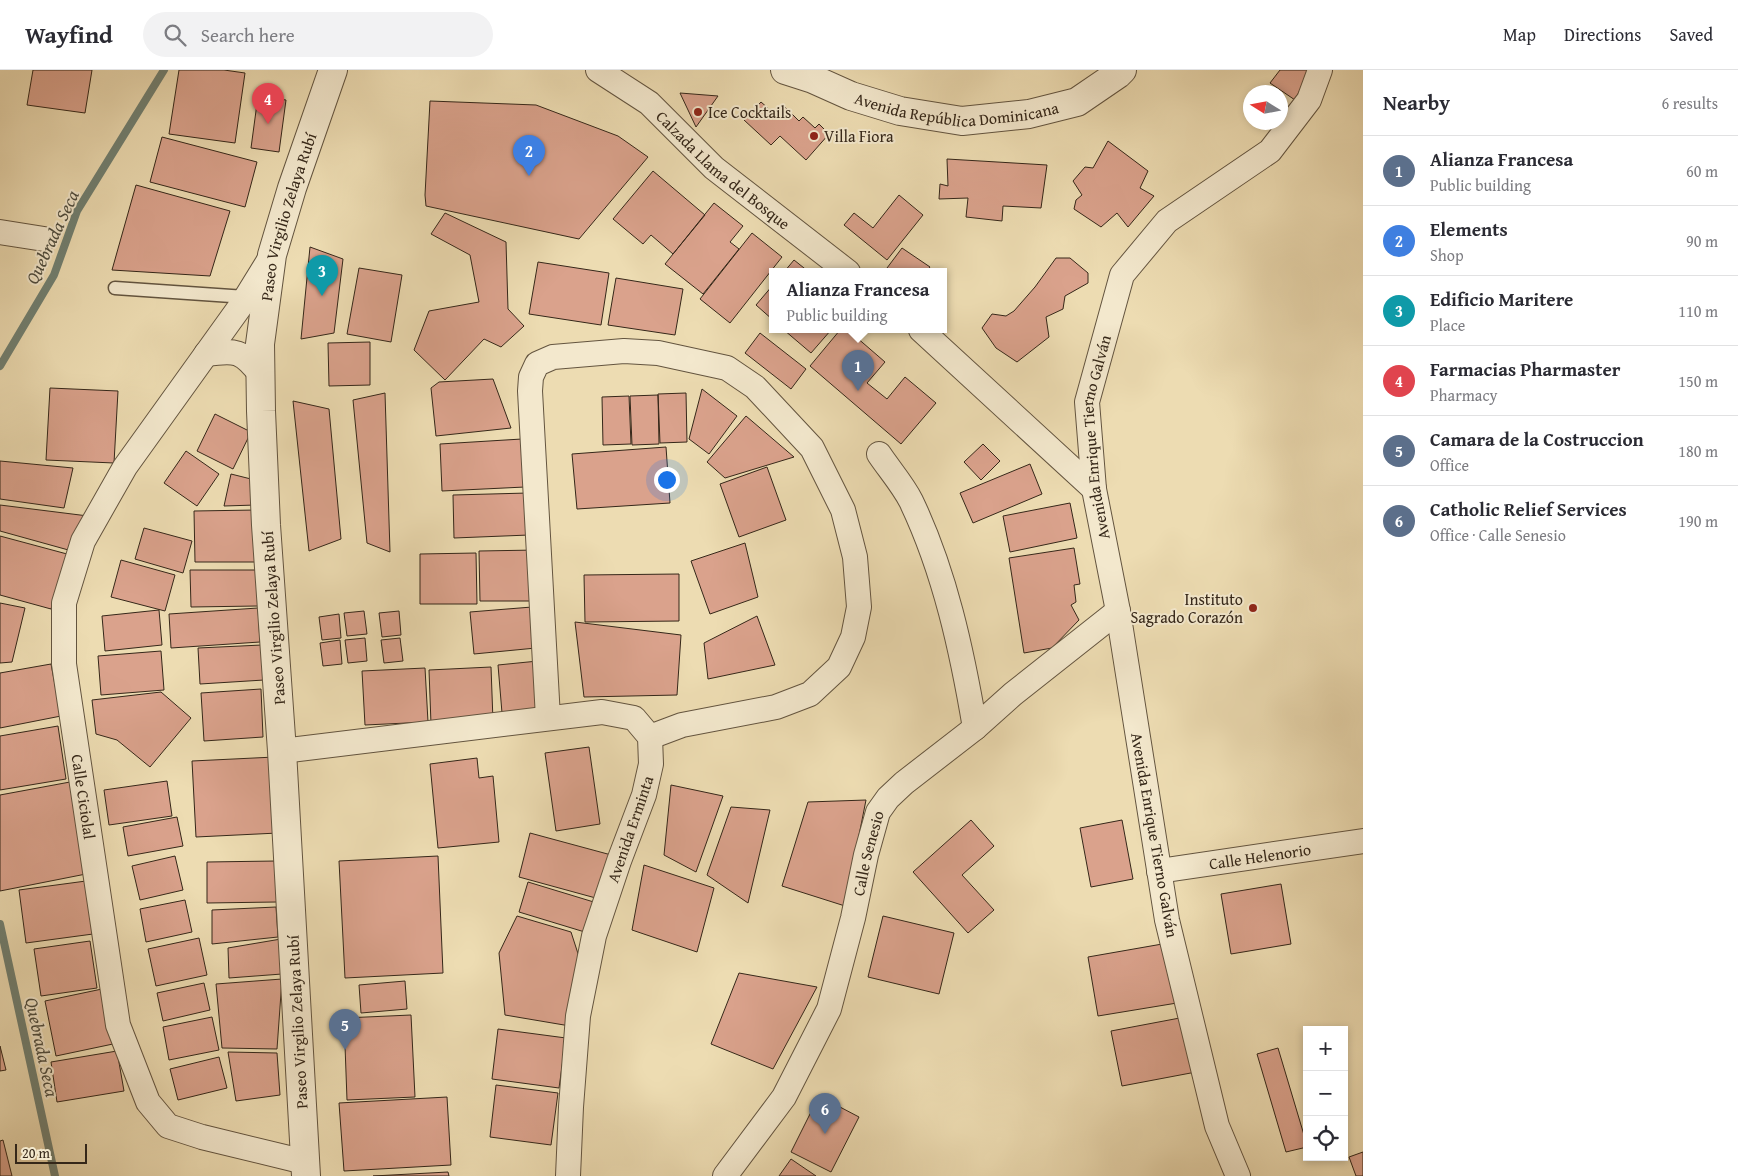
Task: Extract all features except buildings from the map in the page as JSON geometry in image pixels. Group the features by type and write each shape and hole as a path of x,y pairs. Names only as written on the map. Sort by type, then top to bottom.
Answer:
{"street":[{"name":"Paseo Virgilio Zelaya Rubí","path":"305,1169 282,750 266,525 260,344 272,255 292,188 333,70"},
{"name":"Calzada Llama del Bosque","path":"598,70 649,104 714,168 843,268"},
{"name":"Avenida República Dominicana","path":"785,70 813,79 850,96 900,111 962,121 1029,114 1077,102 1122,70"},
{"name":"Avenida Enrique Tierno Galván","path":"1238,1176 1217,1126 1167,920 1118,611 1094,489 1087,402 1122,275 1167,221 1270,151 1309,100 1320,70"},
{"path":"0,232 44,239"},
{"name":"Calle Ciciolal","path":"272,255 246,297 125,467 83,541 64,603 64,664 118,1025 148,1102 168,1126 305,1169"},
{"path":"924,333 1094,489"},
{"path":"282,750 602,712 634,718 650,737 682,725 776,707 810,694 839,667 853,637 859,607 855,557 843,510 812,448 755,387 727,368 658,353 624,351 553,357 537,364 531,377 530,391 548,718"},
{"path":"206,354 236,352 245,356 261,375"},
{"path":"879,454 910,500 928,543 954,624 975,728"},
{"name":"Calle Senesio","path":"725,1176 784,1097 829,1009 878,812 888,798 904,783 975,728 1013,694 1118,611"},
{"name":"Avenida Erminta","path":"568,1176 578,1016 594,936 619,861 644,795 651,764 650,737"},
{"name":"Calle Helenorio","path":"1159,871 1363,841"}],"lane":[{"path":"115,288 246,297"}],"waterway":[{"name":"Quebrada Seca","path":"0,366 54,275 77,211 164,70"},
{"name":"Quebrada Seca","path":"0,924 55,1176"}],"place":[{"name":"Ice Cocktails","path":"698,112"},
{"name":"Farmacias Pharmaster","path":"268,124"},
{"name":"Villa Fiora","path":"814,136"},
{"name":"Elements","path":"529,176"},
{"name":"Edificio Maritere","path":"322,296"},
{"name":"Alianza Francesa","path":"858,391"},
{"name":"Instituto Sagrado Corazón","path":"1253,608"},
{"name":"Camara de la Costruccion","path":"345,1050"},
{"name":"Catholic Relief Services","path":"825,1134"}]}
